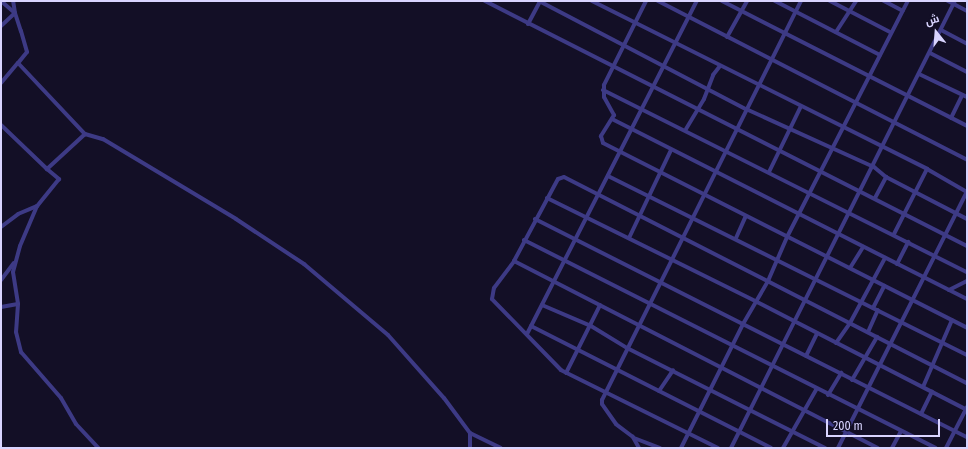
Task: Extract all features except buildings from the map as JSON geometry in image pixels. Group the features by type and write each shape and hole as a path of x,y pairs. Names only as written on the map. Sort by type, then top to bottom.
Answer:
{"street":[{"path":"2,1 15,14"},
{"path":"1,83 27,52 15,14 13,1"},
{"path":"485,1 528,24 782,150 967,246"},
{"path":"528,24 539,1 746,108 833,146 874,167 886,177 967,218"},
{"path":"592,1 927,170 967,192 943,234 912,300 838,448"},
{"path":"646,1 612,66 603,90 614,113 601,139 620,153 828,256 967,328"},
{"path":"658,1 688,18 967,160"},
{"path":"527,334 697,1"},
{"path":"722,1 967,126"},
{"path":"727,37 747,1"},
{"path":"775,1 880,55"},
{"path":"660,448 633,437 616,424 601,402 670,259 801,1"},
{"path":"830,1 890,32"},
{"path":"836,32 856,1"},
{"path":"884,1 903,10"},
{"path":"681,448 743,324 768,281 779,259 787,237 812,193 820,171 880,55 890,32 908,1"},
{"path":"948,1 954,2 967,11"},
{"path":"731,448 896,123 954,2"},
{"path":"1,26 15,14"},
{"path":"941,30 967,44"},
{"path":"930,53 967,72"},
{"path":"18,64 85,134 103,139 232,217 304,264 388,335 444,398 470,433 501,448"},
{"path":"686,129 697,108 704,99 720,66"},
{"path":"919,74 967,98"},
{"path":"603,90 686,129 967,272"},
{"path":"951,118 962,95"},
{"path":"769,172 782,150 801,106"},
{"path":"612,118 631,130 967,299"},
{"path":"1,125 59,180 37,206 14,263 1,280"},
{"path":"47,169 85,134"},
{"path":"629,238 671,150"},
{"path":"894,234 927,170"},
{"path":"608,176 779,259 967,355"},
{"path":"718,448 566,373 555,365 492,299 494,288 514,260 535,219 561,177 682,236 967,383"},
{"path":"875,198 886,177"},
{"path":"547,198 587,216 967,409 946,448"},
{"path":"1,227 18,214 37,206"},
{"path":"736,238 746,216"},
{"path":"535,219 743,324 785,343 806,356 852,380 967,437"},
{"path":"524,240 773,366 816,390 935,448"},
{"path":"897,264 908,242"},
{"path":"850,268 863,247"},
{"path":"836,343 850,323 874,281 885,258"},
{"path":"514,260 878,448"},
{"path":"14,263 13,272 18,304 16,332 22,352 61,398 76,424 98,448"},
{"path":"949,290 967,281"},
{"path":"873,308 884,286"},
{"path":"1,307 18,304"},
{"path":"542,305 590,326 627,348 825,448"},
{"path":"566,373 600,305"},
{"path":"868,332 878,310"},
{"path":"923,387 952,320"},
{"path":"531,326 771,448"},
{"path":"806,356 817,333"},
{"path":"852,380 878,337"},
{"path":"659,391 673,370"},
{"path":"828,395 841,373"},
{"path":"783,448 816,390"},
{"path":"921,414 932,391"},
{"path":"892,448 901,431"},
{"path":"470,433 470,448"},
{"path":"633,437 639,448"}]}
